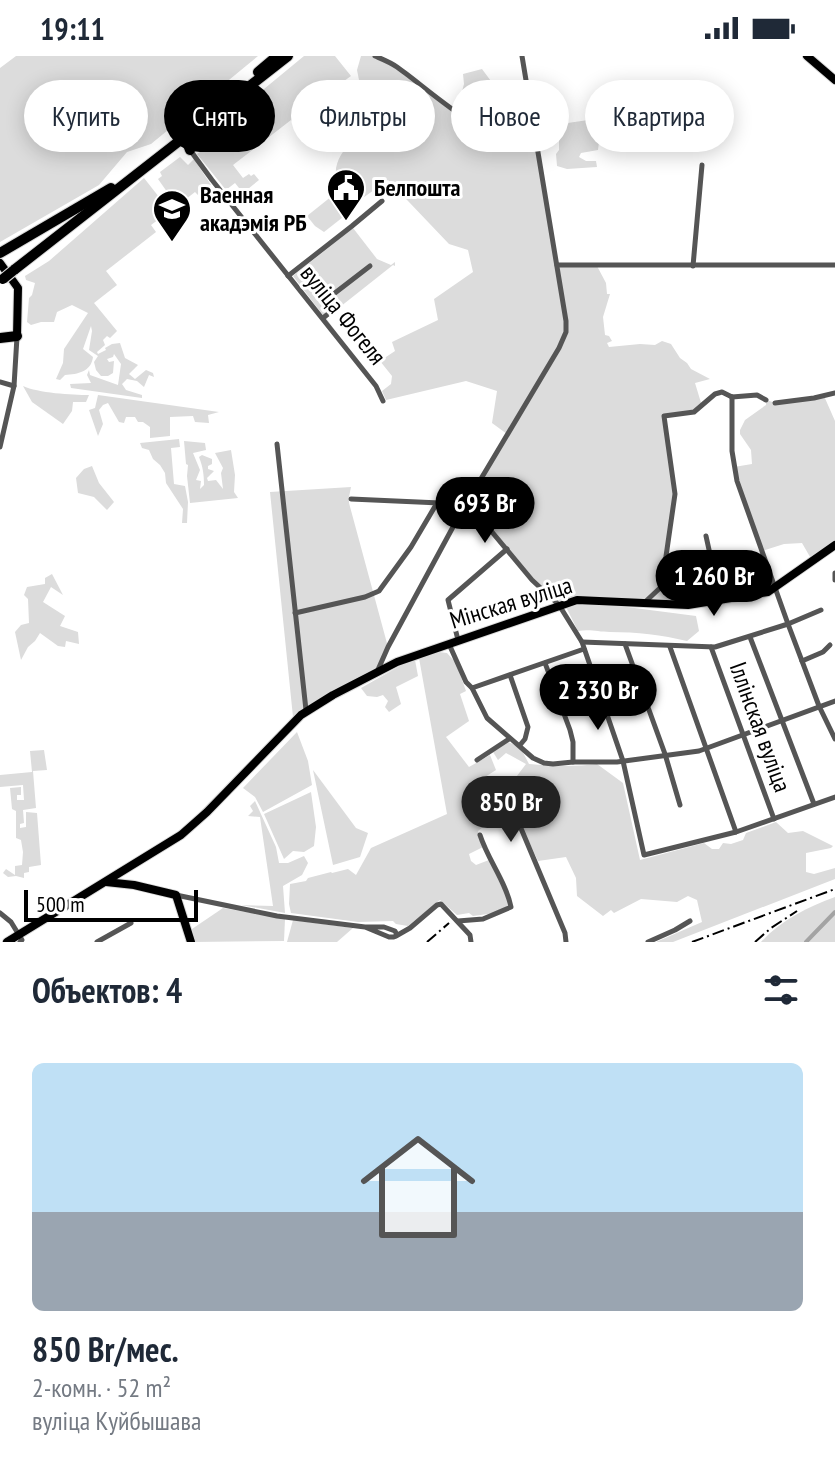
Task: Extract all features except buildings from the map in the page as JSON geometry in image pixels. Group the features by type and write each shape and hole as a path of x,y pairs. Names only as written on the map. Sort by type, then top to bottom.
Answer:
{"highway":[{"path":"251,80 277,56"},
{"path":"255,80 288,56"},
{"path":"1,278 8,266 164,149"},
{"path":"8,266 165,152"},
{"path":"0,253 113,187"}],"main road":[{"path":"807,56 835,80"},
{"path":"8,266 18,288 9,336"},
{"name":"Мінская вуліца","path":"7,942 19,938 192,826 307,711 377,672 424,652 582,599 688,605 759,594 775,589 835,546"},
{"path":"105,882 176,895 191,942"}],"street":[{"path":"375,56 394,65 451,107"},
{"path":"522,56 526,80"},
{"name":"вуліца Фогеля","path":"192,152 379,389 383,401"},
{"path":"377,672 464,506 565,337 566,321 537,152"},
{"path":"693,266 702,165"},
{"path":"288,276 382,201"},
{"path":"557,265 835,265"},
{"path":"323,318 338,306 331,296 370,266"},
{"path":"0,447 12,385 9,336"},
{"path":"0,382 12,385"},
{"path":"0,436 12,385"},
{"path":"644,603 662,584 675,494 664,416 694,412 715,394 722,392 732,397 757,395 766,400"},
{"path":"775,403 835,393"},
{"path":"732,397 735,474 788,624 835,739"},
{"path":"277,444 307,711"},
{"path":"351,499 464,506 482,520 532,580 559,605 583,646 623,761 644,855 736,832 835,797"},
{"path":"295,613 379,591 411,547 437,503"},
{"path":"706,536 720,601"},
{"path":"507,549 448,600 454,642 466,682 487,718 540,762 623,761 706,750 835,701"},
{"path":"835,573 835,580"},
{"path":"472,688 545,663 583,646 711,647 750,637 821,610"},
{"path":"750,637 814,804"},
{"path":"625,644 680,805"},
{"path":"802,661 823,652 830,645"},
{"path":"670,647 736,832"},
{"name":"Іллінская вуліца","path":"711,647 774,819"},
{"path":"545,663 570,730 573,762"},
{"path":"510,675 528,727 520,745"},
{"path":"477,760 509,739"},
{"path":"512,807 565,933 566,942"},
{"path":"458,921 483,919 512,906 480,835"},
{"path":"176,895 283,917 365,927 389,937 405,931 441,904 470,935 471,942"},
{"path":"0,913 11,922 19,938"},
{"path":"648,942 690,921"},
{"path":"97,942 131,923"}],"shaded area":[{"path":"16,56 258,56 229,80 164,80 164,133 148,145 148,80 24,80 24,152 127,152 99,185 0,242 0,68"},
{"path":"304,56 335,56 351,76 345,80 291,80 291,120 275,132 275,80"},
{"path":"361,56 375,56 415,80 359,80 357,70"},
{"path":"482,69 490,80 464,80 463,74"},
{"path":"435,94 451,106 451,152 538,152 557,265 597,266 606,283 607,294 610,294 603,317 605,335 612,341 607,343 609,347 655,345 662,341 671,344 691,369 710,379 695,383 702,406 694,412 664,416 675,494 660,588 696,594 772,579 775,589 688,605 609,600 559,605 534,582 482,520 464,506 507,434 492,423 497,391 466,381 386,400 382,391 391,384 392,376 380,361 395,351 392,342 438,320 434,299 473,272 468,250 449,244 388,180 353,205 339,187 336,173 343,152 435,152"},
{"path":"585,120 587,152 579,157 596,161 597,167 567,169 557,166 558,152 569,152 569,123"},
{"path":"250,152 233,165 243,178 254,174 259,180 243,193 235,183 226,190 197,154"},
{"path":"180,157 188,165 194,159 211,185 198,195 195,192 177,206 158,179 162,176 160,172"},
{"path":"144,178 170,211 151,225 156,232 106,271 117,285 94,303 117,331 103,340 105,345 98,354 112,344 120,343 125,358 138,365 129,374 135,379 146,370 154,377 149,375 144,387 137,381 127,379 122,384 126,390 142,395 142,398 71,388 70,384 91,383 87,375 89,370 90,375 118,385 121,364 114,354 107,359 114,361 113,373 101,376 96,370 94,362 98,356 89,350 91,326 83,349 93,357 90,366 56,379 63,363 64,349 88,313 72,305 57,312 54,322 31,325 27,322 29,298 35,283 26,280 25,276 49,261"},
{"path":"337,192 352,210 324,232 307,216"},
{"path":"353,228 377,259 391,265 395,262 395,266 326,318 336,332 293,276"},
{"path":"23,386 46,392 89,395 86,402 73,402 72,411 63,424 32,402"},
{"path":"98,395 219,412 208,415 209,423 195,422 193,416 170,417 170,436 150,438 150,427 138,422 135,417 126,417 124,423 119,422 108,403 99,410 103,424 98,436 89,410 95,408"},
{"path":"824,396 835,421 835,545 813,562 802,543 784,544 762,551 734,467 752,464 751,450 740,430 745,420 766,405 766,400 776,403"},
{"path":"179,439 180,447 171,448 174,484 185,486 187,523 182,523 183,509 166,483 165,473 149,450 142,448 140,443"},
{"path":"184,441 205,443 206,450 193,453 200,470 196,480 201,481 200,489 204,481 199,457 202,455 212,459 208,469 214,471 207,478 208,481 216,480 223,489 223,468 215,453 231,450 234,492 238,498 190,503"},
{"path":"92,466 99,483 114,502 107,510 94,497 78,493 76,478"},
{"path":"351,487 349,503 388,647 377,672 313,706 207,812 183,829 293,717 270,492"},
{"path":"52,574 63,595 51,587 43,602 65,616 60,626 78,632 79,644 66,641 65,647 58,646 40,633 21,660 15,632 21,625 29,623 28,599 24,595 27,587 45,584 45,578"},
{"path":"579,602 696,616 699,631 687,641 640,633 578,631 566,607"},
{"path":"447,653 456,663 466,691 460,694 469,721 446,737 469,767 490,755 496,770 485,777 482,787 487,793 504,791 510,805 478,831 483,847 469,854 476,865 489,860 510,904 495,913 473,916 469,913 457,915 440,900 408,926 393,921 358,922 291,913 290,884 348,869 356,875 371,848 447,814 419,658"},
{"path":"415,660 418,676 396,687 401,704 389,712 385,707 388,701 383,695 367,696 361,688"},
{"path":"297,732 308,761 312,785 263,812 255,797 243,788"},
{"path":"508,742 520,747 529,764 597,764 623,783 640,860 704,843 712,849 719,849 723,843 743,840 746,833 776,822 788,833 803,831 833,846 806,853 806,872 814,874 835,868 835,879 673,942 656,942 702,922 697,900 688,896 677,902 641,899 603,916 577,896 576,878 566,857 538,861 511,803 507,789 526,764 506,753 498,760 493,752"},
{"path":"44,750 47,770 33,771 36,808 23,810 24,823 20,824 20,828 26,827 26,812 37,813 41,865 29,867 24,878 8,877 3,873 6,869 15,875 15,866 22,865 23,852 21,840 16,838 16,811 12,809 10,788 21,787 17,800 24,800 23,785 0,787 0,775 32,772 30,751"},
{"path":"313,770 356,828 368,833 360,857 333,865"},
{"path":"311,792 316,827 314,846 304,852 293,851 284,859 264,814"},
{"path":"255,801 276,847 279,863 288,863 304,856 308,863 302,875 283,886 285,913 241,905 273,906 260,817 248,816 253,811 250,806"},
{"path":"835,897 835,942 761,942 795,915"},
{"path":"223,908 285,919 284,941 194,942 192,929"},
{"path":"293,920 353,928 337,942 287,942"}],"waterway":[{"path":"806,942 835,912"}],"railway":[{"path":"692,942 835,889"},
{"path":"755,942 797,911"},
{"path":"427,942 449,923"}],"place":[{"name":"Белпошта","path":"346,222"},
{"name":"Ваенная акадэмія РБ","path":"172,243"}]}
